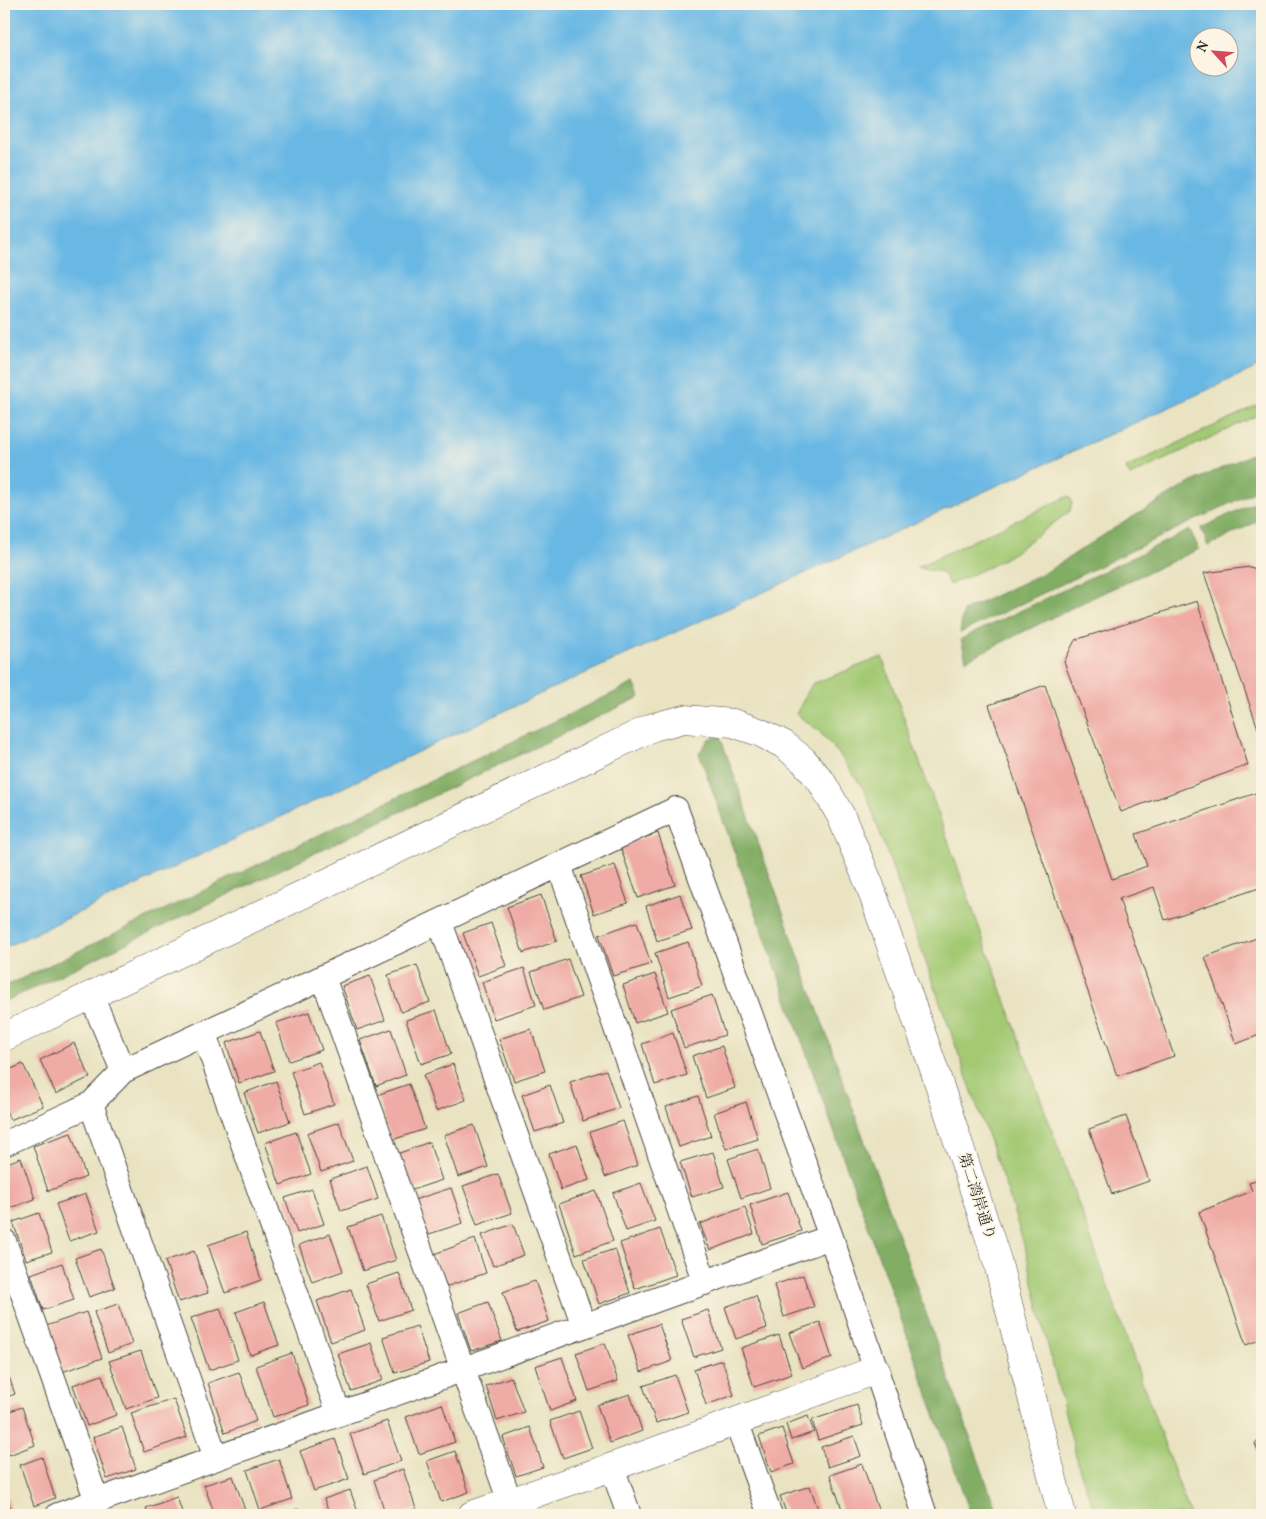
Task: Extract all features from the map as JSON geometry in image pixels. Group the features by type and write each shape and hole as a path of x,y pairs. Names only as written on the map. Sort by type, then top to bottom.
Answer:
{"street":[{"name":"第二湾岸通り","path":"4,1037 653,727 684,719 733,723 759,732 784,744 821,781 841,816 870,886 934,1069 997,1260 1062,1515"},
{"path":"4,1144 91,1104 123,1071 676,809 831,1237 925,1515"},
{"path":"559,865 706,1283"},
{"path":"440,922 584,1326"},
{"path":"323,977 510,1502"},
{"path":"91,995 123,1071"},
{"path":"204,1034 339,1414"},
{"path":"91,1104 216,1458"},
{"path":"58,1515 831,1237"},
{"path":"4,1242 97,1501"},
{"path":"477,1514 612,1467 876,1370"},
{"path":"736,1421 770,1515"},
{"path":"612,1467 629,1515"}],"green space":[{"path":"1262,403 1262,413 1130,476 1126,468"},
{"path":"1262,449 1262,488 960,633 963,611 1048,571 1188,484"},
{"path":"1069,496 1072,502 1070,511 1015,552 991,566 949,585 940,572 917,567"},
{"path":"1262,499 1262,519 1208,546 1201,528"},
{"path":"1190,530 1199,549 1094,597 966,660 961,639"},
{"path":"882,657 1190,1515 1096,1515 1079,1468 1026,1251 1007,1190 865,791 839,754 818,730 796,714 812,684"},
{"path":"634,683 640,697 4,1002 4,987"},
{"path":"720,736 998,1515 971,1515 699,753 709,739"}],"water":[{"path":"4,4 1262,4 1262,365 553,688 4,948"}],"building":[{"path":"1250,567 1262,571 1262,740 1204,573"},
{"path":"1197,601 1248,765 1121,812 1064,662 1075,640"},
{"path":"1045,685 1112,879 1147,866 1136,834 1262,791 1262,887 1165,920 1154,887 1119,899 1174,1056 1117,1076 989,705"},
{"path":"658,833 675,885 638,898 620,846"},
{"path":"615,865 628,903 594,914 581,876"},
{"path":"680,894 692,930 657,941 646,906"},
{"path":"541,895 557,941 523,953 507,907"},
{"path":"637,922 651,964 613,976 599,935"},
{"path":"491,923 506,966 478,976 463,933"},
{"path":"1262,936 1262,1034 1236,1044 1205,957"},
{"path":"688,942 702,986 669,997 655,953"},
{"path":"568,959 581,997 544,1010 531,972"},
{"path":"417,965 430,1002 401,1012 388,975"},
{"path":"524,968 536,1005 494,1019 482,982"},
{"path":"655,974 668,1012 635,1023 623,985"},
{"path":"370,976 385,1020 357,1030 342,986"},
{"path":"712,995 725,1035 684,1048 671,1009"},
{"path":"436,1010 451,1054 421,1064 406,1020"},
{"path":"309,1012 322,1050 289,1061 276,1023"},
{"path":"391,1029 406,1075 376,1086 360,1040"},
{"path":"531,1029 545,1071 514,1081 499,1039"},
{"path":"260,1031 274,1071 239,1083 226,1043"},
{"path":"673,1033 687,1075 655,1085 642,1044"},
{"path":"74,1043 90,1077 56,1094 40,1060"},
{"path":"722,1046 735,1088 706,1098 692,1056"},
{"path":"319,1062 334,1104 305,1114 291,1072"},
{"path":"23,1064 43,1106 10,1120 4,1107 4,1072"},
{"path":"453,1064 466,1100 436,1111 423,1075"},
{"path":"606,1070 619,1108 583,1121 570,1082"},
{"path":"276,1081 290,1122 258,1133 244,1093"},
{"path":"409,1084 425,1129 392,1140 377,1095"},
{"path":"550,1085 563,1123 535,1132 522,1095"},
{"path":"698,1096 711,1136 679,1147 666,1107"},
{"path":"746,1102 758,1139 726,1149 714,1113"},
{"path":"1126,1116 1149,1181 1112,1194 1089,1129"},
{"path":"623,1121 638,1165 605,1177 590,1132"},
{"path":"339,1122 353,1161 321,1172 307,1133"},
{"path":"474,1125 488,1167 458,1177 444,1135"},
{"path":"296,1132 311,1174 280,1185 265,1143"},
{"path":"71,1133 86,1177 48,1191 33,1146"},
{"path":"429,1142 442,1180 409,1191 397,1154"},
{"path":"577,1144 589,1180 561,1190 549,1154"},
{"path":"758,1149 770,1188 741,1198 728,1159"},
{"path":"713,1152 724,1187 692,1197 680,1162"},
{"path":"21,1158 35,1199 8,1209 4,1196 4,1164"},
{"path":"367,1166 378,1199 341,1211 330,1179"},
{"path":"498,1174 512,1213 477,1225 463,1186"},
{"path":"1262,1179 1262,1339 1246,1345 1199,1212 1252,1191 1249,1183"},
{"path":"641,1183 655,1221 626,1231 613,1193"},
{"path":"451,1188 463,1223 426,1235 414,1200"},
{"path":"312,1189 324,1224 297,1233 285,1198"},
{"path":"596,1191 613,1241 576,1254 559,1204"},
{"path":"788,1192 801,1231 762,1244 750,1205"},
{"path":"86,1194 99,1231 69,1241 56,1204"},
{"path":"745,1207 754,1234 710,1250 700,1224"},
{"path":"39,1213 52,1252 26,1260 13,1222"},
{"path":"381,1216 396,1260 363,1271 348,1227"},
{"path":"513,1224 524,1255 493,1266 482,1235"},
{"path":"660,1229 676,1275 635,1289 620,1243"},
{"path":"246,1232 261,1280 225,1293 208,1245"},
{"path":"330,1234 343,1271 312,1282 299,1245"},
{"path":"475,1239 486,1273 445,1287 434,1254"},
{"path":"101,1249 115,1288 89,1297 75,1258"},
{"path":"615,1249 630,1293 599,1304 584,1259"},
{"path":"194,1251 208,1293 179,1302 165,1261"},
{"path":"62,1263 74,1300 43,1310 31,1274"},
{"path":"399,1273 411,1310 379,1321 366,1284"},
{"path":"803,1275 814,1307 784,1317 774,1285"},
{"path":"535,1281 549,1321 517,1332 503,1292"},
{"path":"351,1289 365,1330 331,1342 317,1301"},
{"path":"756,1296 767,1328 736,1339 725,1307"},
{"path":"264,1302 279,1345 250,1355 236,1312"},
{"path":"488,1302 502,1341 471,1351 458,1313"},
{"path":"118,1304 132,1344 108,1353 94,1312"},
{"path":"220,1308 238,1360 209,1370 191,1318"},
{"path":"708,1310 721,1348 694,1357 681,1319"},
{"path":"86,1312 102,1358 62,1372 46,1326"},
{"path":"820,1322 832,1358 802,1368 789,1333"},
{"path":"659,1324 672,1361 641,1372 628,1335"},
{"path":"417,1326 429,1362 395,1373 383,1337"},
{"path":"779,1335 792,1374 754,1387 741,1348"},
{"path":"371,1343 383,1380 351,1391 338,1354"},
{"path":"605,1343 618,1381 589,1391 576,1353"},
{"path":"141,1351 157,1398 126,1409 109,1361"},
{"path":"292,1353 309,1405 273,1417 256,1366"},
{"path":"562,1357 577,1401 550,1411 535,1366"},
{"path":"722,1360 734,1395 706,1405 694,1369"},
{"path":"4,1362 15,1394 4,1398"},
{"path":"239,1372 256,1421 225,1433 208,1383"},
{"path":"102,1375 116,1415 87,1426 73,1385"},
{"path":"675,1375 688,1412 656,1423 643,1386"},
{"path":"511,1377 524,1412 497,1421 486,1386"},
{"path":"630,1394 642,1431 610,1443 597,1405"},
{"path":"174,1399 187,1437 144,1452 131,1413"},
{"path":"442,1404 455,1442 419,1454 406,1417"},
{"path":"857,1405 863,1425 818,1440 812,1420"},
{"path":"22,1407 35,1445 9,1455 4,1440 4,1413"},
{"path":"579,1411 592,1448 563,1458 550,1421"},
{"path":"808,1416 814,1432 791,1440 786,1424"},
{"path":"387,1421 401,1461 364,1474 350,1434"},
{"path":"122,1427 136,1469 107,1479 93,1437"},
{"path":"530,1427 543,1467 516,1476 503,1437"},
{"path":"782,1428 794,1464 771,1472 759,1436"},
{"path":"854,1436 861,1456 828,1467 821,1447"},
{"path":"335,1439 349,1479 314,1491 300,1451"},
{"path":"1262,1440 1262,1461 1255,1443"},
{"path":"455,1451 469,1492 441,1502 427,1461"},
{"path":"42,1457 55,1498 34,1506 20,1465"},
{"path":"279,1459 292,1499 260,1510 247,1470"},
{"path":"862,1464 878,1509 859,1515 844,1515 830,1475"},
{"path":"403,1469 416,1509 398,1515 386,1515 374,1480"},
{"path":"233,1476 246,1513 240,1515 215,1515 204,1485"},
{"path":"810,1486 820,1515 787,1515 780,1496"},
{"path":"4,1489 11,1509 4,1512"},
{"path":"350,1490 359,1515 330,1515 324,1499"},
{"path":"177,1497 183,1515 149,1515 146,1508"},
{"path":"298,1509 300,1515 280,1515"}]}
